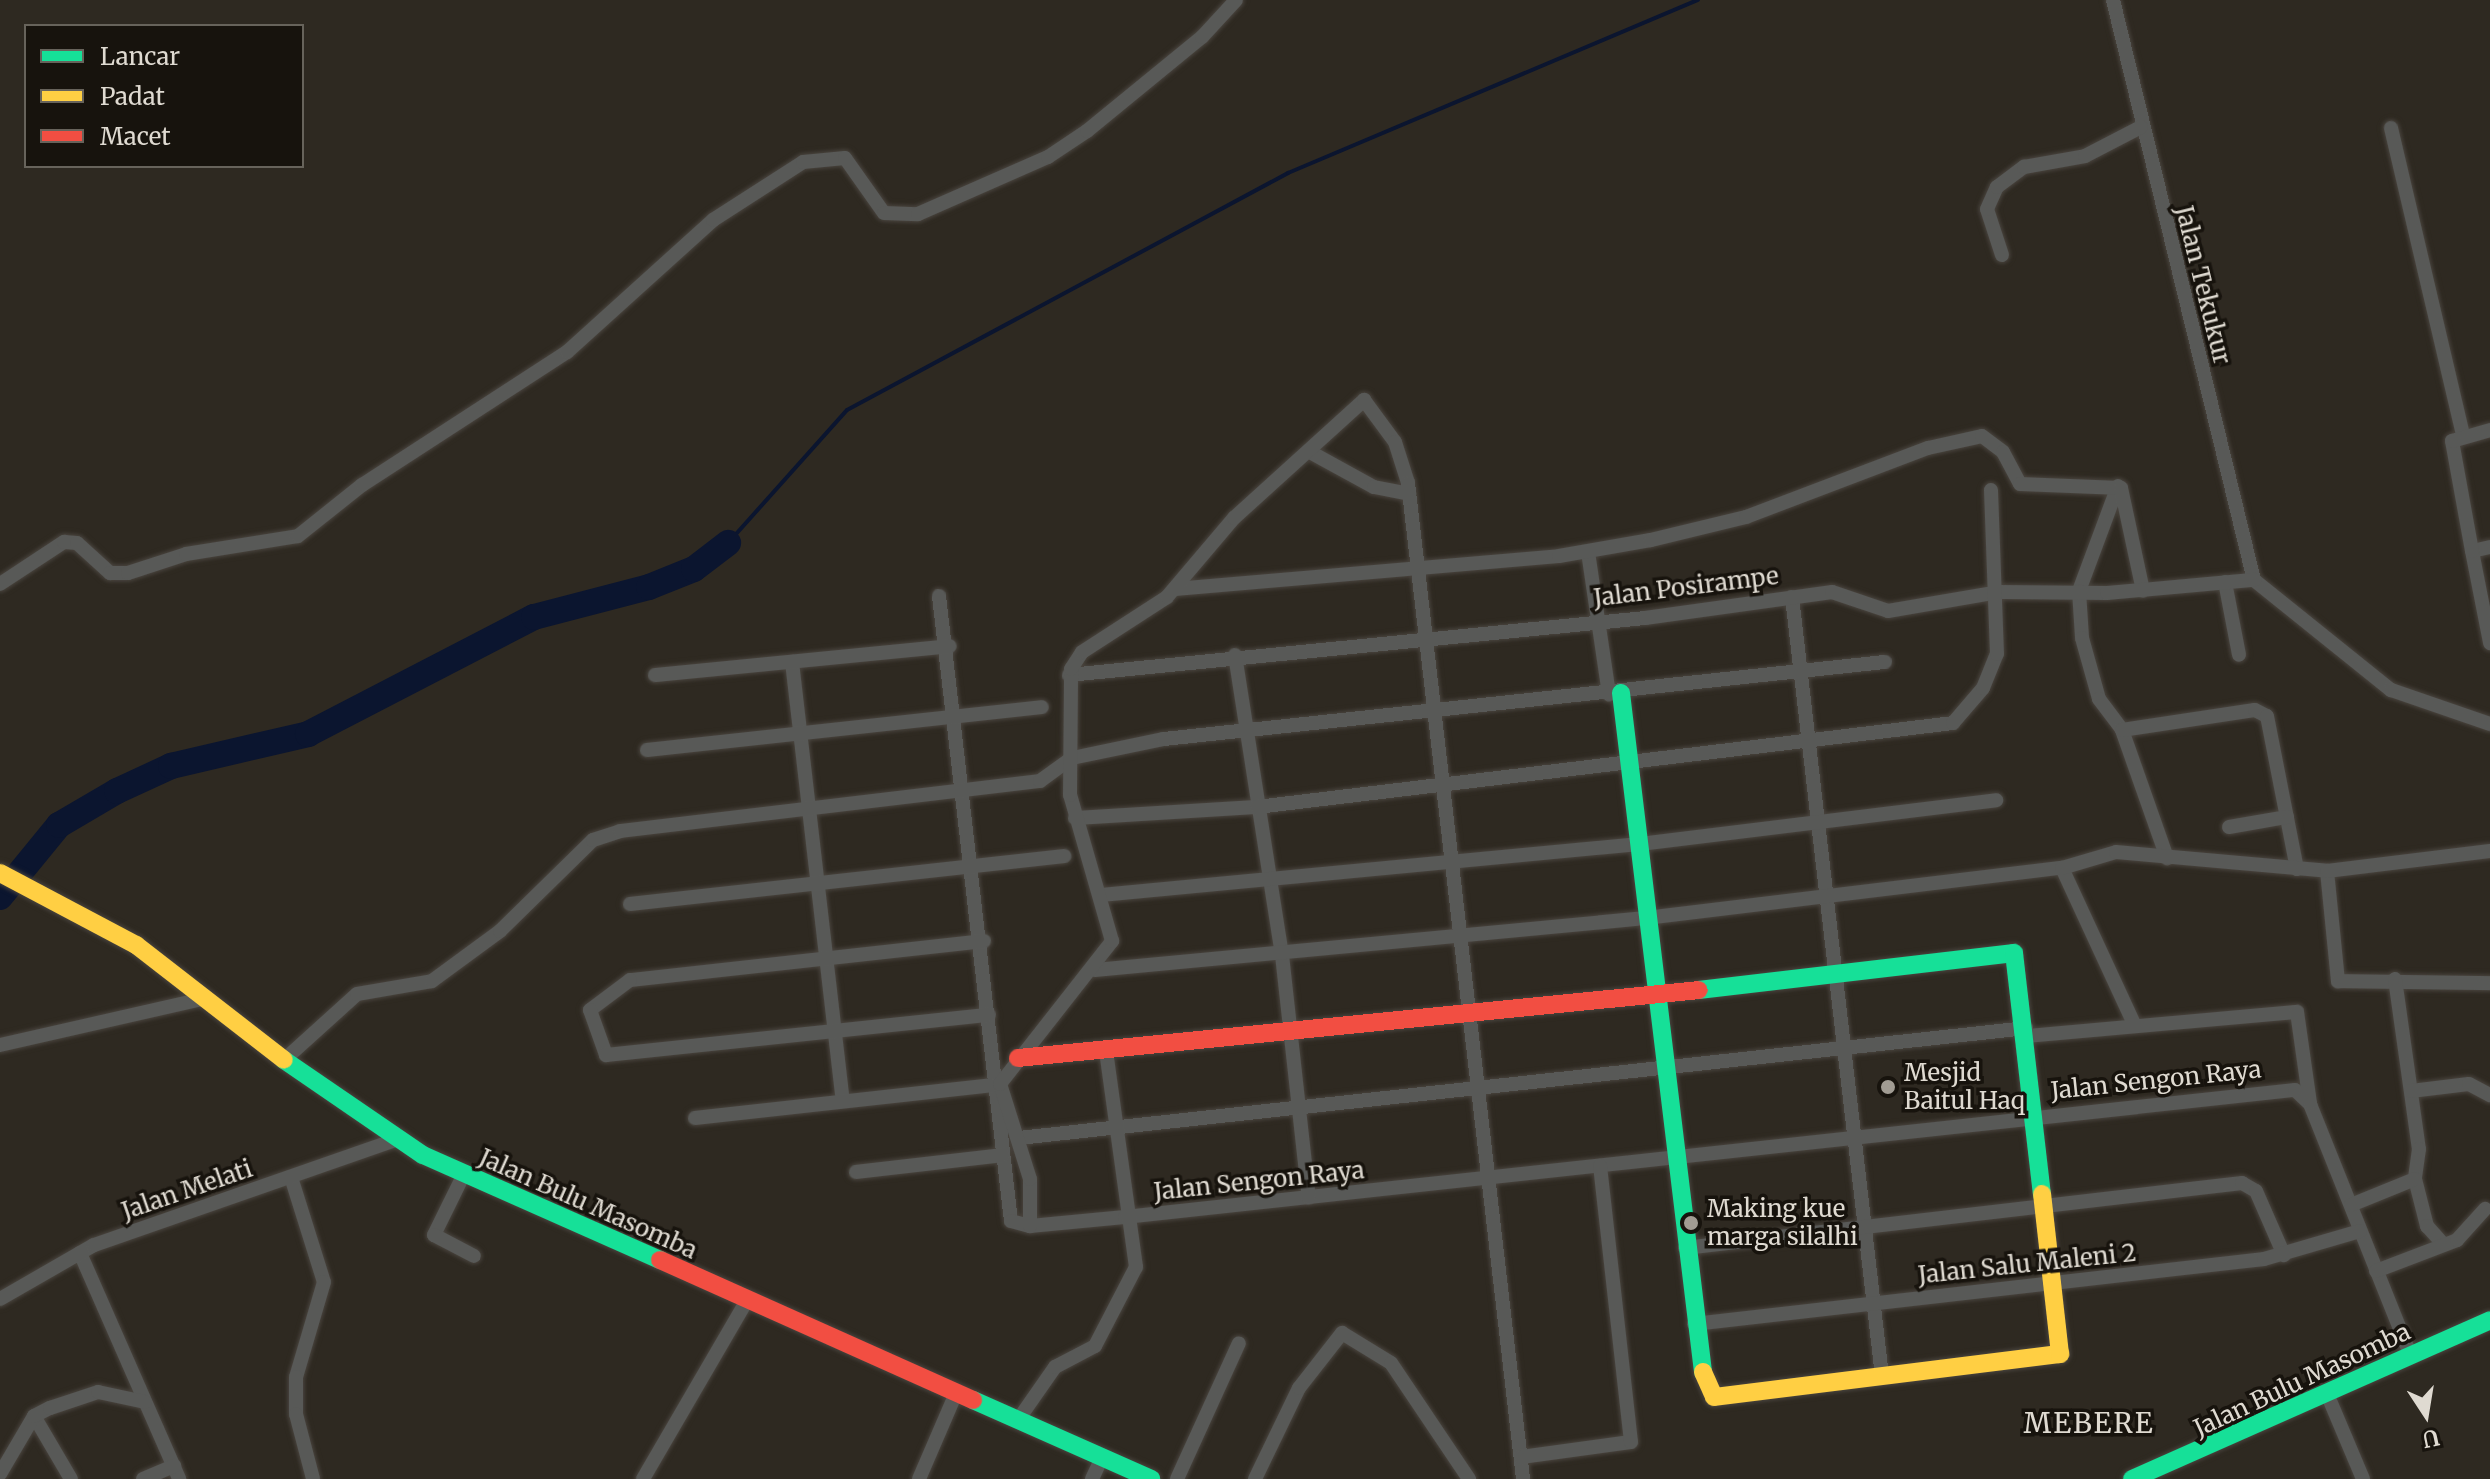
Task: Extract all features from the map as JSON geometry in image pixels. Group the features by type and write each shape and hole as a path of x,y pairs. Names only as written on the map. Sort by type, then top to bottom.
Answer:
{"street":[{"path":"0,584 64,542 77,543 110,573 128,573 186,554 298,536 362,485 567,352 713,220 803,162 845,158 884,213 918,214 1048,157 1087,131 1202,37 1236,0"},
{"name":"Jalan Tekukur","path":"2113,0 2141,127 2254,580"},
{"path":"2002,255 1987,209 1997,187 2024,167 2085,156 2141,127"},
{"path":"2391,128 2463,436"},
{"path":"1030,1226 1019,1138 1000,1091 1018,1058 1095,970 1112,941 1101,895 1075,818 1069,675 1082,652 1175,589 1234,518 1364,400 1395,442 1409,494 1478,1089 1491,1175 1523,1479"},
{"path":"2490,430 2463,436 2452,443 2490,643"},
{"path":"1175,589 1588,552 1723,524 1971,436 2003,452 2020,484 2118,486"},
{"path":"1310,452 1374,487 1409,494"},
{"path":"2118,486 2079,591 2099,699 2122,730 2167,858"},
{"path":"2118,486 2143,591"},
{"path":"1075,818 1257,807 1811,745 1953,723 1983,688 1997,654 1999,592 1991,490"},
{"path":"2472,551 2490,547"},
{"path":"1018,1058 1470,1015 1654,995 1839,976 2014,953 2037,1115 2063,1349 2055,1357 1710,1396 1694,1324 1678,1159 1654,995 1640,844 1629,766 1588,552"},
{"path":"2254,580 2391,690 2490,724"},
{"name":"Jalan Posirampe","path":"1069,675 1424,635 1600,622 1843,591 1861,606 1888,611 1999,592 2143,591 2254,580"},
{"path":"2225,582 2239,655"},
{"path":"939,596 950,646 976,866 993,1085 1007,1214 1030,1226"},
{"path":"1792,597 1839,976 1882,1376"},
{"path":"655,675 950,646"},
{"path":"1235,655 1267,878 1282,955 1309,1198"},
{"path":"792,662 830,956 843,1101"},
{"path":"284,1060 357,994 432,981 500,931 593,840 812,808 1040,781 1072,758 1245,730 1615,694 1885,662"},
{"path":"647,750 957,720 1042,707"},
{"path":"2122,730 2262,713 2275,734 2297,869"},
{"path":"1101,895 1640,844 1996,800"},
{"path":"2229,827 2287,817"},
{"path":"1095,970 1461,939 1828,897 2062,868 2116,852 2327,871 2490,851"},
{"path":"630,904 1064,856"},
{"path":"2062,868 2134,1024"},
{"path":"2327,871 2338,981 2395,979 2490,983"},
{"name":"Jalan Bulu Masomba","path":"0,873 136,945 284,1060 396,1140 746,1302 1151,1479"},
{"path":"984,941 630,980 590,1010 606,1055 989,1015"},
{"path":"2395,979 2411,1091 2415,1179 2427,1226 2444,1245"},
{"path":"0,1045 207,998"},
{"path":"1019,1138 1298,1106 2026,1032 2298,1012 2310,1104 2411,1356"},
{"path":"1018,1420 1055,1367 1095,1346 1136,1267 1125,1217 1106,1052"},
{"path":"2411,1091 2469,1084 2490,1095"},
{"path":"695,1118 993,1085"},
{"name":"Jalan Sengon Raya","path":"1030,1226 1309,1198 1491,1175 1678,1159 2272,1089 2298,1091 2310,1104"},
{"name":"Jalan Melati","path":"0,1299 80,1253 396,1140"},
{"path":"856,1172 1003,1155"},
{"path":"1521,1457 1631,1442 1600,1166"},
{"path":"464,1174 434,1235 474,1256"},
{"path":"291,1177 324,1282 296,1377 296,1414 313,1479"},
{"path":"2351,1205 2415,1179"},
{"path":"1685,1248 1866,1224 2248,1184 2284,1255"},
{"path":"2376,1271 2466,1234 2485,1209"},
{"name":"Jalan Salu Maleni 2","path":"1694,1324 1873,1301 2056,1285 2284,1255 2360,1231"},
{"path":"80,1253 176,1472 143,1479"},
{"path":"643,1479 746,1302"},
{"name":"Jalan Bulu Masomba","path":"2132,1479 2328,1396 2490,1320"},
{"path":"1255,1479 1299,1388 1342,1333 1391,1363 1469,1479"},
{"path":"1177,1479 1239,1343"},
{"path":"0,1474 34,1416 98,1392 145,1402"},
{"path":"919,1479 956,1393"},
{"path":"2328,1396 2363,1479"},
{"path":"34,1416 71,1479"},
{"path":"1092,1479 1102,1458"}],"waterway":[{"path":"728,543 847,410 1288,173 1698,0"},
{"path":"0,897 59,825 117,791 171,766 308,734 534,617 649,587 694,569 728,543"}],"traffic: fast":[{"path":"1621,693 1703,1372"},
{"path":"1699,990 2014,953 2042,1194"},
{"path":"284,1060 423,1155 660,1260"},
{"path":"2132,1479 2490,1320"},
{"path":"973,1400 1151,1479"}],"traffic: slow":[{"path":"0,873 136,945 284,1060"},
{"path":"1703,1372 1714,1397 2060,1354 2042,1194"}],"traffic: jam":[{"path":"1018,1058 1699,990"},
{"path":"660,1260 973,1400"}],"place":[{"name":"Mesjid Baitul Haq","path":"1888,1087"},
{"name":"Making kue marga silalhi","path":"1691,1223"}],"district":[{"name":"MEBERE","path":"2089,1423"}]}
